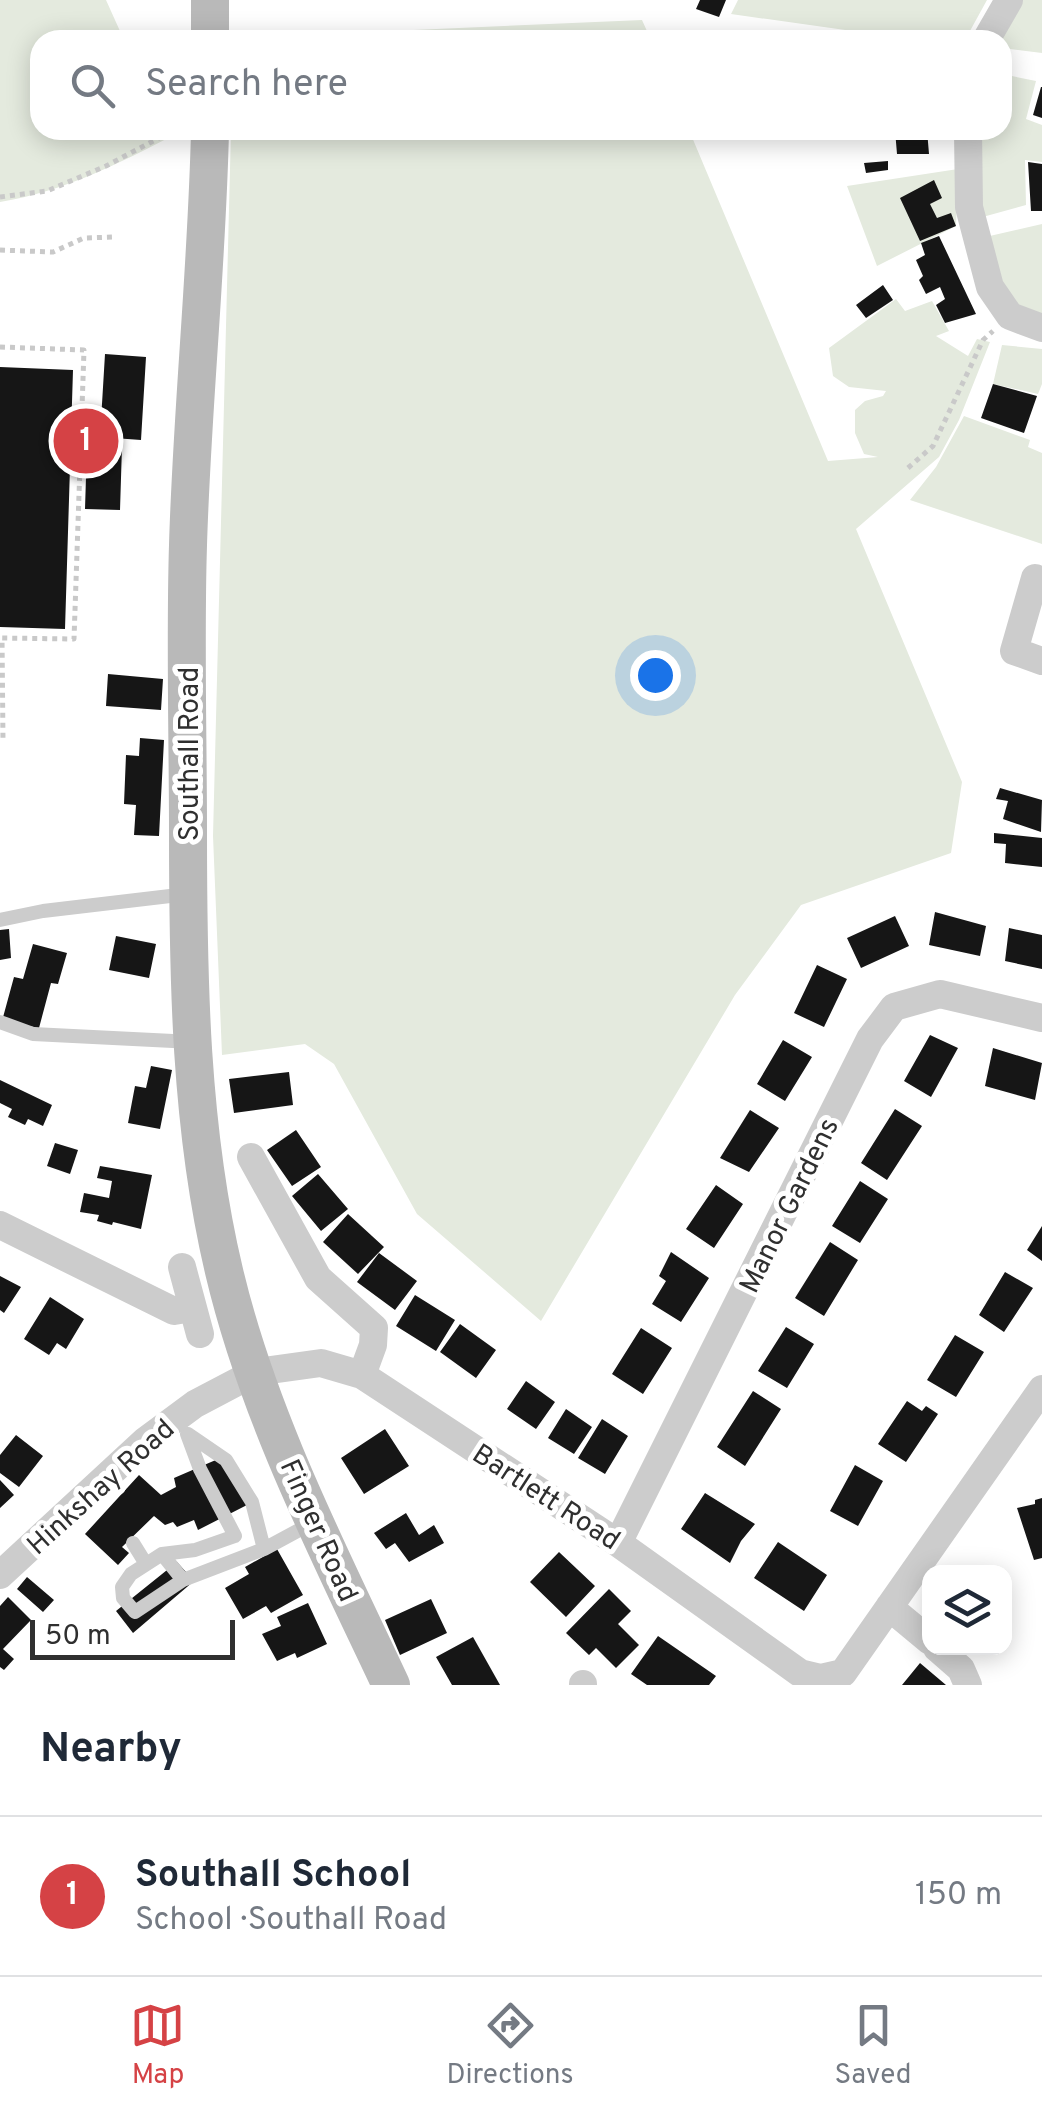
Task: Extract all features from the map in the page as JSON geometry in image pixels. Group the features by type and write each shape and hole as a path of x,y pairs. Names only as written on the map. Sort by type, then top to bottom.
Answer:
{"main road":[{"path":"210,0 210,30"},
{"name":"Southall Road","path":"209,140 188,546 188,980 208,1178 224,1270 256,1372"},
{"name":"Finger Road","path":"256,1372 288,1462 391,1685"}],"street":[{"path":"992,30 1009,0"},
{"path":"968,140 969,207 990,287 1010,316 1042,328"},
{"path":"1035,578 1014,651 1042,661"},
{"name":"Manor Gardens","path":"618,1542 870,1040 894,1007 940,994 1042,1018"},
{"path":"251,1157 311,1283 374,1328 362,1375"},
{"path":"0,1225 196,1321 182,1267"},
{"name":"Bartlett Road","path":"256,1372 321,1363 362,1375 618,1542 800,1673 820,1682"},
{"name":"Hinkshay Road","path":"0,1575 145,1441 186,1422 256,1372"},
{"path":"820,1682 843,1673 1042,1389"},
{"path":"889,1607 922,1635"},
{"path":"945,1655 961,1668 968,1685"}],"lane":[{"path":"0,920 43,911 188,894"},
{"path":"0,1022 33,1034 194,1042"},
{"path":"186,1422 200,1469 242,1556"},
{"path":"186,1422 226,1460 252,1502 264,1549"},
{"path":"235,1536 195,1550 162,1554 131,1574 122,1588 123,1598 135,1612 184,1580 264,1549 315,1522"},
{"path":"133,1542 146,1564"},
{"path":"162,1554 184,1580"}],"path":[{"path":"0,197 47,191 155,140"},
{"path":"0,250 54,252 84,238 115,237"},
{"path":"908,468 934,446 983,340 1010,316"},
{"path":"0,347 84,350 74,639 2,638 3,742"}],"shaded area":[{"path":"0,0 106,0 120,30 30,30 30,140 164,140 69,184 0,202"},
{"path":"738,0 987,0 970,30 845,30 731,14"},
{"path":"1020,0 1042,0 1042,53 1012,49 1012,30 1005,30"},
{"path":"642,20 646,30 413,30"},
{"path":"1012,76 1036,81 1026,119 1042,125 1042,162 1025,160 1026,205 979,218 975,140 1012,140"},
{"path":"231,140 693,140 828,461 878,457 864,454 855,433 855,410 886,391 849,387 833,376 829,348 896,299 905,311 932,301 949,331 936,336 968,356 977,339 990,342 959,420 939,457 856,529 962,782 951,853 801,905 735,995 541,1321 417,1214 334,1064 305,1044 222,1055 213,836"},
{"path":"958,169 956,226 877,266 847,186"},
{"path":"1042,224 1042,317 1014,302 998,287 981,238"},
{"path":"1002,345 1042,349 1042,384 1038,394 993,384"},
{"path":"964,416 1030,440 1028,447 1042,453 1042,544 910,500 936,467"}],"building":[{"path":"700,0 726,0 719,17 696,9"},
{"path":"1042,87 1042,118 1033,115"},
{"path":"896,140 928,140 929,154 897,154"},
{"path":"888,161 888,170 866,173 864,163"},
{"path":"1028,162 1042,164 1042,211 1031,211"},
{"path":"934,180 942,198 930,204 937,218 951,213 956,226 920,241 900,198"},
{"path":"939,236 976,314 945,323 936,305 945,299 940,287 926,294 916,260 925,255 921,243"},
{"path":"883,285 893,300 866,318 856,305"},
{"path":"105,354 146,357 141,440 100,437"},
{"path":"0,367 73,370 65,629 0,627"},
{"path":"993,384 1037,396 1024,433 981,418"},
{"path":"87,445 122,446 120,510 85,509"},
{"path":"108,674 163,679 161,710 106,706"},
{"path":"140,738 164,740 159,836 134,835 136,805 124,804 126,755 139,756"},
{"path":"1000,788 1042,800 1041,832 1003,819 1008,801 996,799"},
{"path":"994,833 1042,838 1042,867 1005,863 1006,844 994,843"},
{"path":"935,912 986,926 980,956 929,945"},
{"path":"895,916 909,946 861,968 847,938"},
{"path":"1009,928 1042,935 1042,969 1005,961"},
{"path":"9,929 11,958 0,960 0,930"},
{"path":"116,936 156,944 149,978 109,970"},
{"path":"33,944 67,953 58,984 51,983 39,1028 2,1021 14,977 23,979"},
{"path":"817,965 847,979 824,1027 794,1013"},
{"path":"930,1035 958,1048 931,1097 904,1081"},
{"path":"783,1040 812,1057 785,1101 757,1084"},
{"path":"993,1048 1042,1063 1035,1100 985,1086"},
{"path":"151,1066 172,1070 160,1129 128,1123 135,1086 146,1088"},
{"path":"289,1072 293,1105 234,1113 229,1079"},
{"path":"0,1080 52,1105 43,1126 28,1119 25,1125 8,1117 12,1109 0,1103"},
{"path":"895,1109 922,1126 887,1180 861,1163"},
{"path":"750,1110 779,1128 749,1172 720,1158"},
{"path":"296,1130 321,1167 292,1186 267,1150"},
{"path":"55,1143 78,1150 70,1174 47,1166"},
{"path":"100,1166 152,1175 141,1229 97,1221 99,1215 80,1212 84,1193 109,1198 112,1181 97,1178"},
{"path":"318,1174 348,1209 321,1231 292,1196"},
{"path":"860,1181 888,1199 860,1243 832,1226"},
{"path":"716,1185 743,1204 714,1248 686,1229"},
{"path":"348,1214 384,1247 358,1274 323,1242"},
{"path":"1042,1226 1042,1261 1027,1250"},
{"path":"830,1242 858,1260 824,1316 795,1298"},
{"path":"671,1252 709,1278 681,1322 652,1304 666,1281 659,1276"},
{"path":"379,1253 417,1281 395,1310 357,1282"},
{"path":"1005,1272 1033,1288 1004,1332 979,1315"},
{"path":"0,1276 21,1287 4,1313 0,1310"},
{"path":"415,1295 455,1320 436,1351 396,1326"},
{"path":"50,1297 84,1319 66,1349 57,1343 49,1355 24,1339"},
{"path":"460,1324 496,1350 476,1378 440,1352"},
{"path":"786,1327 814,1344 787,1388 758,1371"},
{"path":"641,1328 672,1348 643,1394 612,1374"},
{"path":"955,1335 984,1352 956,1397 927,1380"},
{"path":"526,1381 555,1402 536,1429 507,1409"},
{"path":"753,1391 781,1409 745,1466 717,1447"},
{"path":"907,1401 922,1411 926,1406 938,1414 906,1462 878,1444"},
{"path":"566,1409 592,1427 574,1454 548,1438"},
{"path":"602,1419 628,1436 605,1474 578,1458"},
{"path":"385,1429 409,1466 364,1494 341,1458"},
{"path":"16,1435 43,1456 19,1487 0,1473 0,1455"},
{"path":"225,1456 247,1505 198,1530 194,1520 177,1527 173,1522 165,1525 154,1516 122,1547 129,1553 118,1565 85,1534 139,1475 161,1495 176,1487 174,1478"},
{"path":"855,1465 883,1481 858,1526 830,1511"},
{"path":"0,1480 14,1495 0,1508"},
{"path":"705,1493 755,1524 730,1563 681,1529"},
{"path":"1042,1498 1042,1558 1034,1560 1017,1508"},
{"path":"406,1513 419,1535 434,1525 444,1543 409,1562 395,1543 386,1549 374,1533"},
{"path":"778,1542 827,1575 804,1611 754,1578"},
{"path":"277,1549 303,1595 271,1613 266,1606 243,1619 225,1588 249,1574 245,1567"},
{"path":"559,1552 595,1586 566,1617 530,1582"},
{"path":"177,1562 194,1581 133,1633 116,1611"},
{"path":"27,1577 54,1600 43,1612 17,1589"},
{"path":"609,1589 631,1611 618,1624 639,1645 616,1668 596,1648 589,1655 566,1633"},
{"path":"8,1597 31,1620 3,1649 14,1659 4,1670 0,1667 0,1606"},
{"path":"431,1599 447,1633 400,1655 385,1620"},
{"path":"308,1603 327,1644 297,1658 295,1653 277,1661 262,1634 281,1626 277,1617"},
{"path":"658,1636 716,1676 709,1685 647,1685 631,1674"},
{"path":"473,1637 500,1685 452,1685 436,1657"},
{"path":"920,1663 946,1685 902,1685"}],"place":[{"name":"Southall School","path":"86,441"}]}
